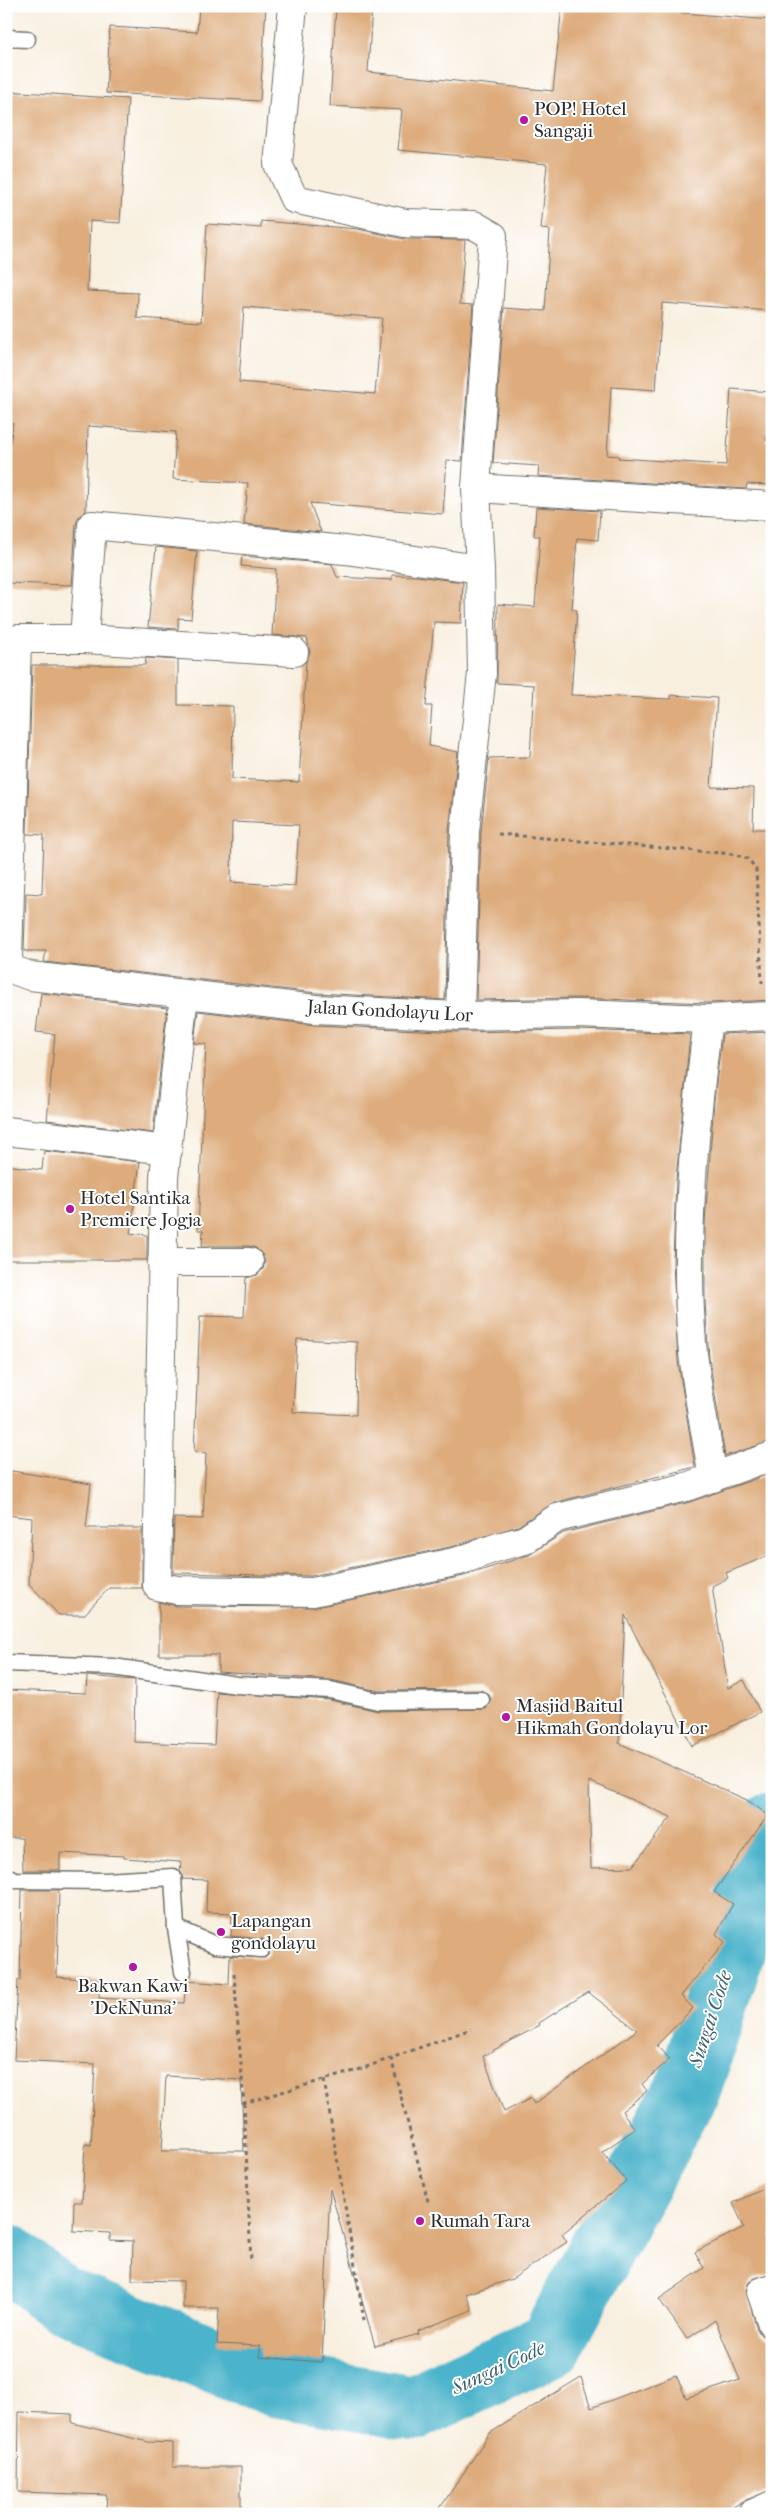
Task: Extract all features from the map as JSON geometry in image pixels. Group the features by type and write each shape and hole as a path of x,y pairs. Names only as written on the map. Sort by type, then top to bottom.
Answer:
{"street":[{"path":"293,6 278,164 294,199 405,223 474,225 493,236 476,488 482,673 465,831 460,1016"},
{"path":"476,488 772,506"},
{"path":"84,639 92,525 345,550 480,569"},
{"path":"10,752 18,639 84,639 294,652"},
{"name":"Jalan Gondolayu Lor","path":"10,752 8,958 11,968 30,976 184,996 316,1009 460,1016 577,1014 708,1019 768,1016"},
{"path":"184,996 164,1177 158,1586 177,1590 313,1592 342,1587 459,1561 498,1547 525,1540 557,1518 686,1487 772,1456"},
{"path":"708,1019 697,1108 689,1225 692,1343 712,1478"},
{"path":"6,1131 168,1150"},
{"path":"162,1262 249,1262"},
{"path":"772,2288 761,2292 772,2324"},
{"path":"752,2514 772,2505"}],"lane":[{"path":"6,38 27,40"},
{"path":"6,1663 113,1667 237,1685 330,1690 378,1701 481,1700"},
{"path":"6,1876 15,1880 105,1881 173,1877 176,1928 183,1972"},
{"path":"176,1928 214,1945 261,1949"}],"path":[{"path":"465,831 733,854 749,859 756,870 768,1016"},
{"path":"234,1969 244,2103 251,2263"},
{"path":"244,2103 324,2080 471,2029"},
{"path":"391,2058 429,2205"},
{"path":"324,2080 364,2320"}],"building":[{"path":"199,6 266,6 260,101 106,93 110,27 197,32"},
{"path":"336,6 372,6 368,72 553,91 562,6 658,6 657,11 772,20 772,311 662,303 656,390 611,387 607,455 619,456 618,458 726,465 731,389 770,392 766,441 772,441 772,485 747,484 746,489 538,476 539,466 493,463 504,308 545,311 550,230 541,229 547,164 398,150 402,110 330,106"},
{"path":"6,91 128,99 120,223 90,221 87,291 138,293 137,318 201,322 207,224 261,228 261,221 358,229 404,239 465,240 460,304 473,305 462,461 447,460 443,514 310,503 321,532 244,524 248,483 173,479 176,432 88,426 86,511 79,516 76,524 72,585 6,583 6,477 13,423 6,423","holes":["244,307 382,318 375,394 239,382"]},
{"path":"536,507 600,511 598,540 577,538 572,609 577,610 571,695 671,699 671,695 717,698 711,787 754,788 753,829 772,829 772,1000 708,1003 577,998 476,1000 481,832 489,758 530,757 534,685 497,683 498,604 535,607 540,536 534,536"},
{"path":"156,547 197,551 191,619 178,618 178,629 148,627"},
{"path":"242,556 332,564 337,577 392,580 392,575 463,582 461,623 434,622 426,706 432,706 429,746 458,752 449,831 445,1000 317,993 44,962 46,951 24,951 26,893 42,894 44,835 27,834 32,665 145,665 146,658 178,660 178,705 233,706 232,779 299,782 306,661 310,652 307,638 272,635 276,569 241,566","holes":["232,822 299,825 295,886 231,882"]},
{"path":"41,993 167,1008 153,1133 47,1120 55,1034 36,1032"},
{"path":"198,1011 315,1025 459,1032 577,1030 690,1034 676,1179 673,1262 678,1362 695,1467 553,1503 518,1526 455,1546 311,1576 173,1573 174,1518 203,1519 206,1453 194,1452 200,1316 244,1317 246,1278 257,1275 263,1269 265,1262 262,1254 256,1248 249,1246 202,1246 203,1230 198,1230 206,1044 194,1043","holes":["297,1339 357,1342 356,1415 293,1412"]},
{"path":"772,1032 772,1441 725,1456 709,1358 705,1302 705,1222 714,1101 722,1034"},
{"name":"Hotel Santika Premiere Jogja","path":"44,1151 140,1162 130,1233 147,1235 147,1260 6,1260 6,1165 42,1170"},
{"path":"6,1470 91,1484 86,1528 142,1528 142,1588 109,1588 84,1615 59,1615 29,1584 32,1518 6,1515"},
{"path":"772,1473 772,1554 726,1573 728,1578 712,1586 728,1688 744,1680 760,1712 692,1746 625,1615 619,1743 747,1800 768,1815 714,1892 733,1904 716,1934 725,1942 681,1996 693,2008 657,2045 670,2059 642,2084 647,2091 622,2111 635,2129 602,2152 626,2181 562,2234 567,2242 512,2279 466,2294 472,2310 418,2331 419,2334 375,2346 330,2189 322,2362 260,2357 260,2346 217,2344 219,2308 183,2308 183,2281 132,2280 133,2241 110,2240 110,2233 73,2231 74,2202 82,2202 85,2144 91,2145 95,2064 14,2060 18,1980 20,1980 22,1890 59,1890 57,1977 100,1980 99,1998 184,2003 186,1981 229,1984 230,1956 265,1958 269,1954 270,1945 262,1939 231,1936 232,1913 206,1912 207,1880 183,1879 180,1870 181,1862 124,1858 124,1856 60,1853 60,1870 23,1870 22,1838 6,1838 6,1690 86,1693 87,1676 135,1680 134,1742 214,1745 217,1692 329,1700 378,1711 486,1709 491,1699 489,1695 481,1690 379,1691 331,1680 218,1672 218,1655 159,1655 159,1602 177,1606 316,1607 464,1576 529,1555 563,1533 690,1502","holes":["589,1781 671,1817 632,1867 591,1868","588,1992 637,2030 534,2104 531,2098 504,2112 483,2056 540,2025 539,2023","166,2076 241,2080 244,2151 162,2151"]},
{"path":"772,2185 772,2273 755,2278 749,2282 746,2290 757,2329 761,2335 768,2339 772,2347 772,2490 746,2500 720,2514 436,2514 490,2433 581,2377 591,2408 676,2375 686,2398 740,2380 715,2320 687,2339 659,2299 704,2268 695,2252 744,2227 733,2203"},
{"path":"19,2412 72,2414 72,2423 148,2442 173,2443 173,2467 241,2467 241,2514 165,2514 106,2509 107,2495 18,2492"}],"waterway":[{"name":"Sungai Code","path":"6,2256 61,2299 275,2384 413,2408 551,2344 690,2084 772,1825"}],"place":[{"name":"POP! Hotel Sangaji","path":"524,120"},
{"name":"Hotel Santika Premiere Jogja","path":"70,1209"},
{"name":"Masjid Baitul Hikmah Gondolayu Lor","path":"506,1717"},
{"name":"Lapangan gondolayu","path":"221,1932"},
{"name":"Bakwan Kawi 'DekNuna'","path":"133,1967"},
{"name":"Rumah Tara","path":"420,2221"}]}
